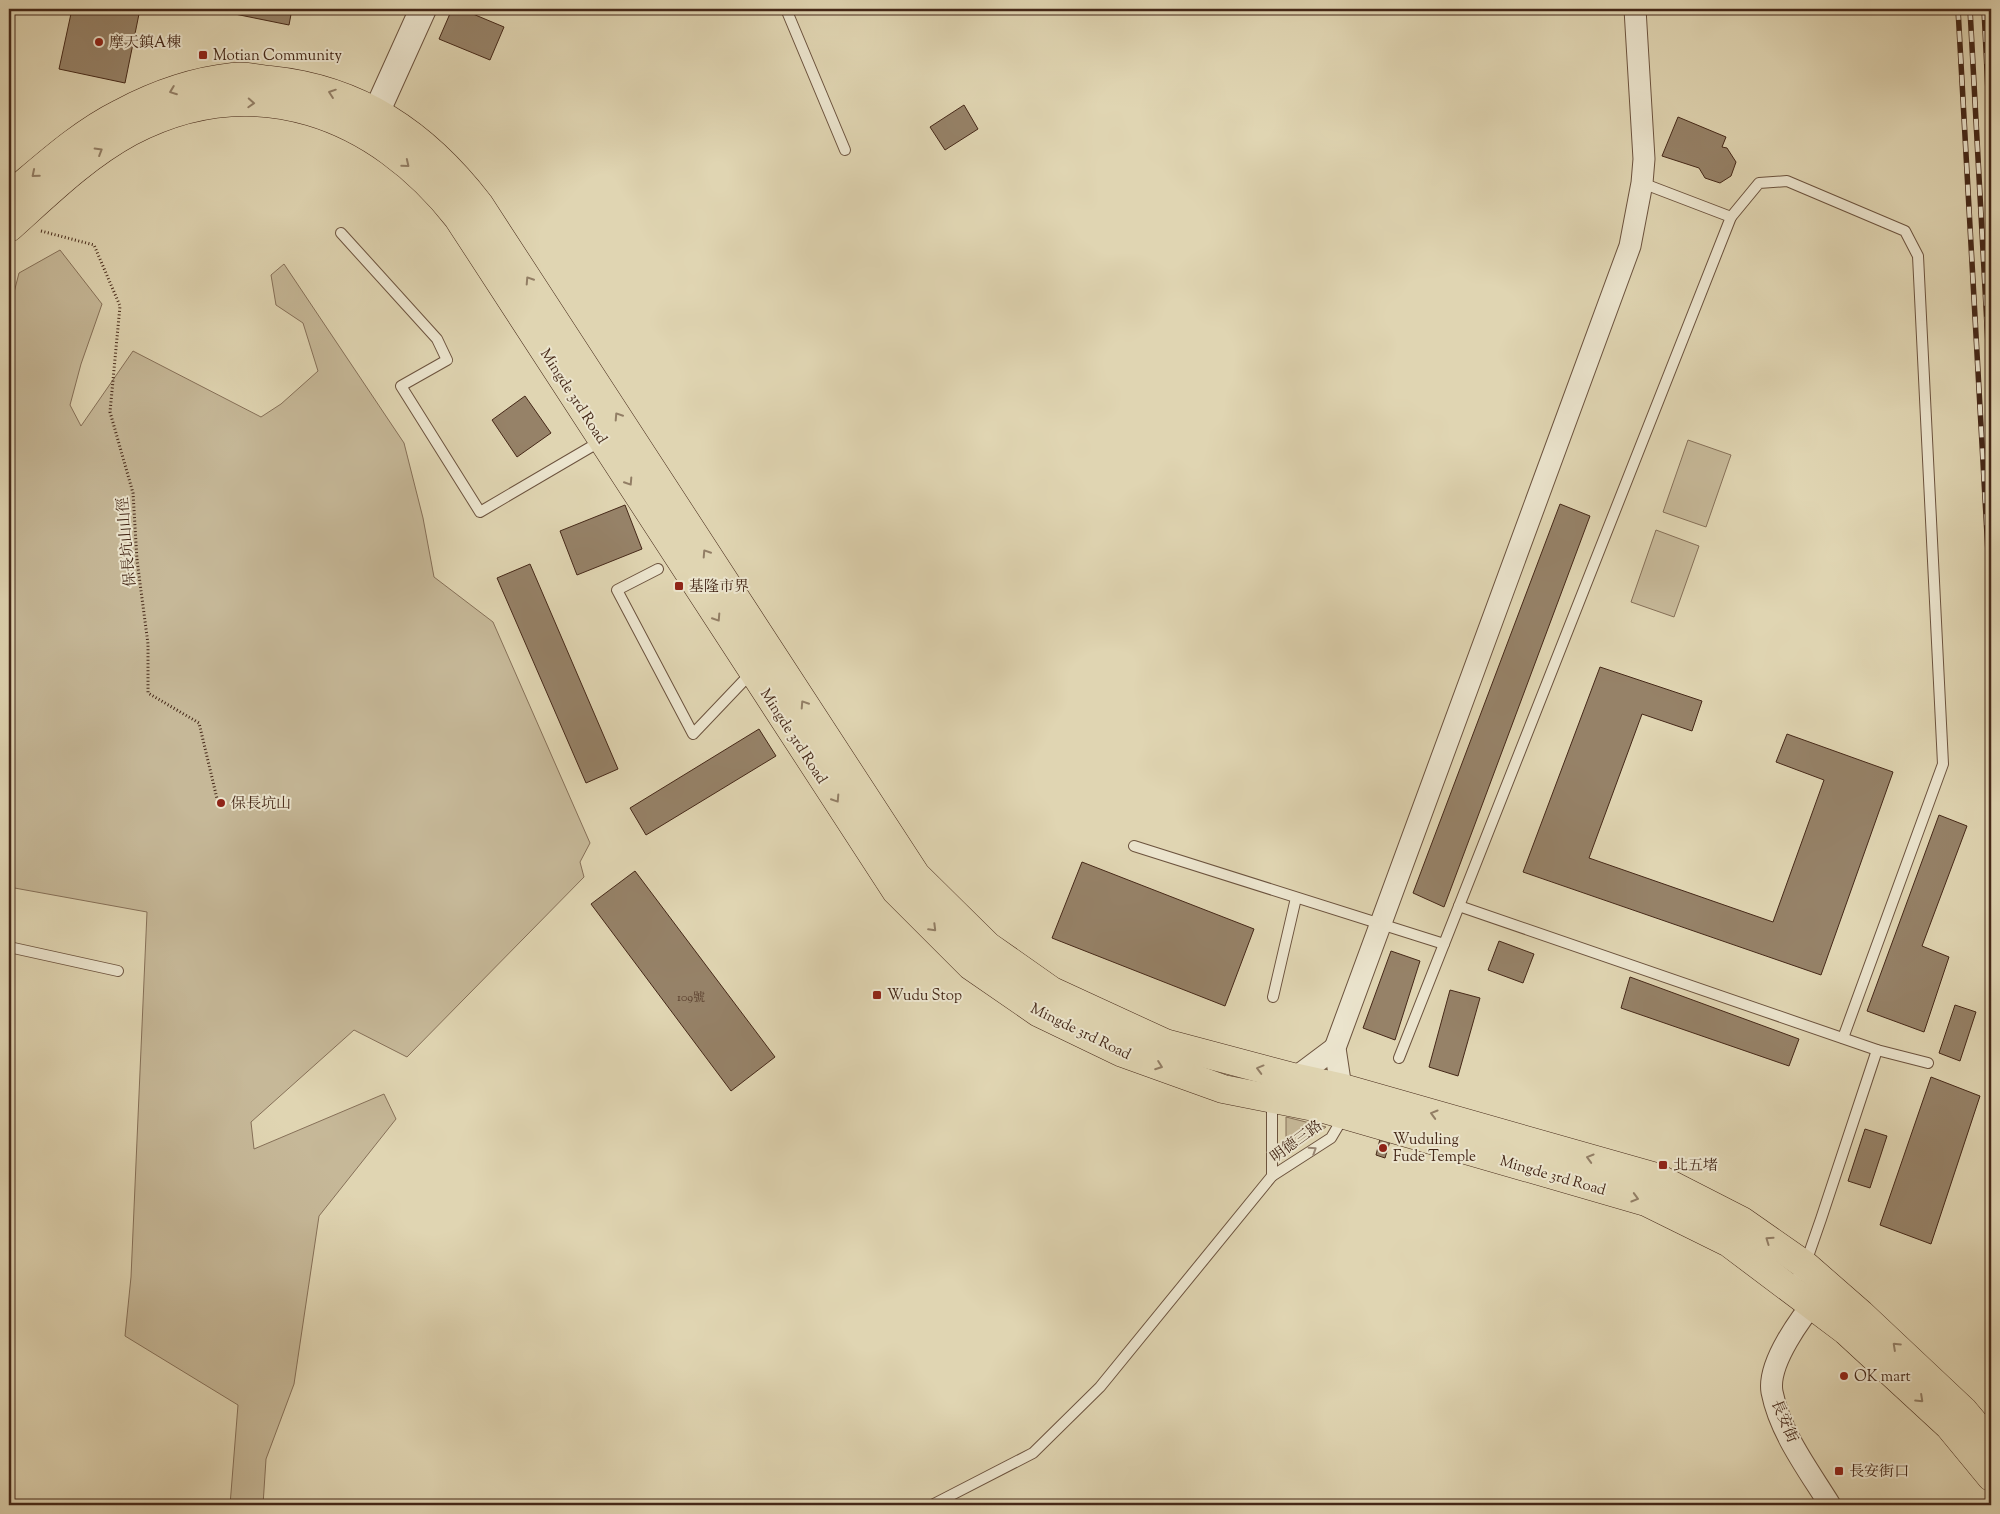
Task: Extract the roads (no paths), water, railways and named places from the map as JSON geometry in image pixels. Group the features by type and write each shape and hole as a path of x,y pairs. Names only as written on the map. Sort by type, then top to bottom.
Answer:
{"main road":[{"path":"9,196 75,141 121,113 179,88 234,76 290,82 328,92 372,122"},
{"path":"11,226 87,159 131,132 185,109 226,102 289,105 372,122"},
{"name":"Mingde 3rd Road","path":"372,122 407,164 440,195 458,218 602,440 916,875 988,946 1052,991 1165,1043 1293,1078 1343,1088 1656,1177 1742,1221 1820,1295 1964,1411 1991,1443"},
{"name":"Mingde 3rd Road","path":"372,122 423,143 459,178 479,204 763,665 896,891 971,966 1039,1013 1120,1052 1223,1089 1344,1115 1646,1202 1798,1276"},
{"name":"Mingde 3rd Road","path":"1853,1322 1949,1426 1991,1477"}],"street":[{"path":"372,122 423,9"},
{"path":"1344,1115 1343,1088 1335,1048 1630,246 1642,183 1644,159 1635,9"},
{"path":"1272,1100 1293,1078 1335,1048"},
{"name":"長安街","path":"1820,1295 1778,1357 1772,1391 1786,1431 1830,1505"}],"lane":[{"path":"786,9 845,150"},
{"path":"1399,1058 1730,217 1759,184 1787,181 1905,231 1918,256 1943,764 1843,1038"},
{"path":"1642,183 1730,217"},
{"path":"341,233 437,339 447,360 401,386 480,512 602,440"},
{"path":"658,569 617,590 693,734 763,665"},
{"path":"1134,846 1444,944"},
{"path":"1273,998 1296,898"},
{"path":"1459,906 1877,1050 1928,1063"},
{"path":"9,947 118,971"},
{"path":"1798,1276 1877,1050"},
{"name":"明德三路","path":"1272,1100 1272,1176"},
{"name":"明德三路","path":"1272,1176 1331,1138 1344,1115"},
{"path":"932,1505 1033,1453 1100,1387 1272,1176"}],"railway":[{"path":"1958,9 1991,607"},
{"path":"1970,9 1991,400"},
{"path":"1984,9 1991,153"}],"place":[{"name":"摩天鎮A棟","path":"99,42"},
{"name":"Motian Community","path":"203,55"},
{"name":"基隆市界","path":"679,586"},
{"name":"保長坑山","path":"221,803"},
{"name":"Wudu Stop","path":"877,995"},
{"name":"Wuduling Fude Temple","path":"1383,1148"},
{"name":"北五堵","path":"1663,1165"},
{"name":"OK mart","path":"1844,1376"},
{"name":"長安街口","path":"1839,1471"}]}
